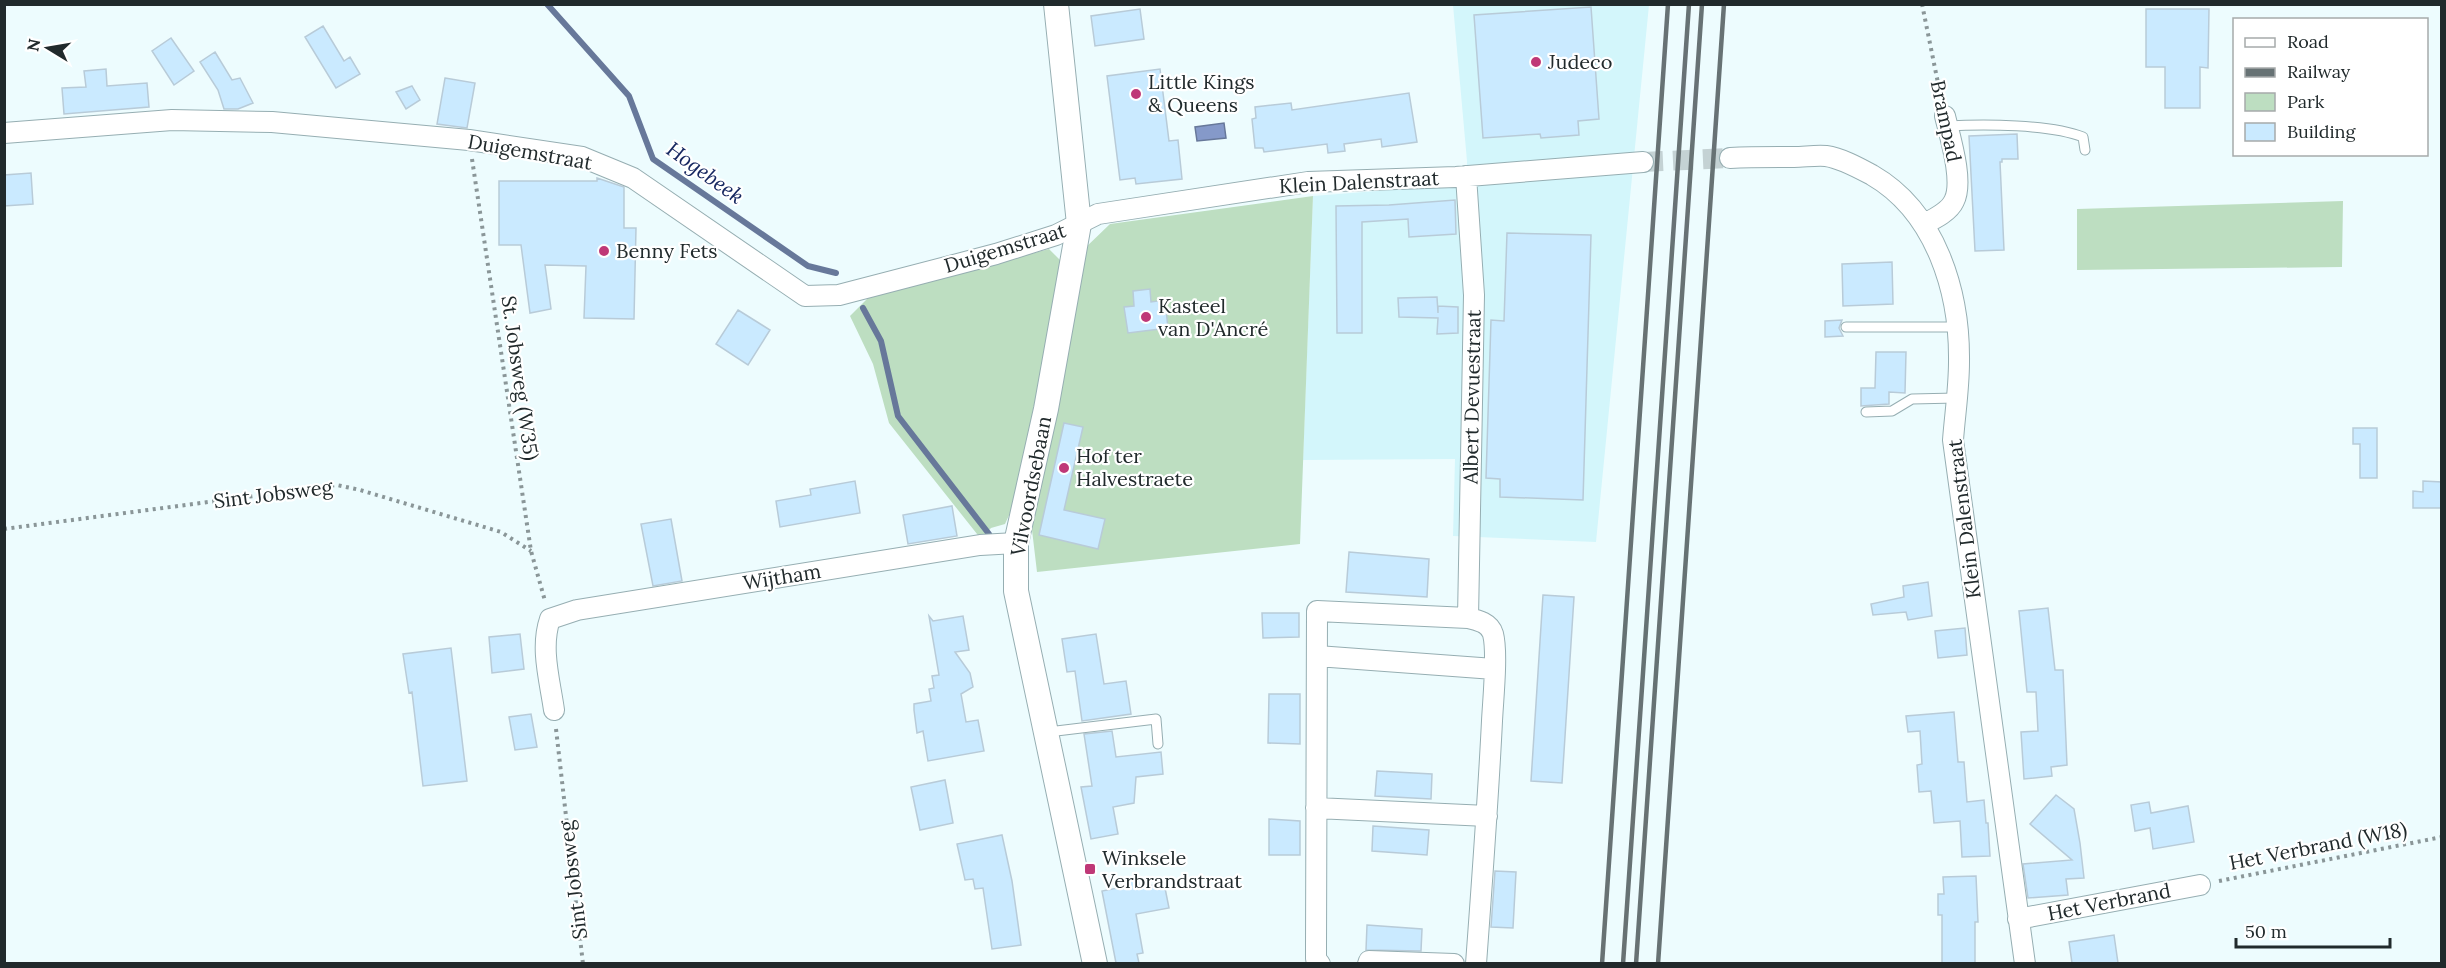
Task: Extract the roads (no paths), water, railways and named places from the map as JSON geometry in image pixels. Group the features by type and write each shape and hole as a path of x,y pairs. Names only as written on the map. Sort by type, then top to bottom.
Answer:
{"street":[{"name":"Vilvoordsebaan","path":"1056,4 1079,224 1046,409 1016,543 1016,591 1048,732 1095,963"},
{"name":"Duigemstraat","path":"4,133 183,120 272,122 470,141 582,157 633,178 805,296 839,295 895,281 996,254 1056,235 1079,224"},
{"name":"Brampad","path":"1924,224 1941,214 1954,201 1957,186 1956,171 1946,121"},
{"name":"Klein Dalenstraat","path":"1730,158 1827,156 1863,170 1886,183 1905,200 1924,224 1941,261 1952,294 1959,361 1953,440 2025,963"},
{"name":"Klein Dalenstraat","path":"1079,224 1098,214 1308,182 1466,176 1643,162"},
{"name":"Albert Devuestraat","path":"1466,176 1474,295 1468,618"},
{"name":"Wijtham","path":"554,710 545,650 550,619 588,608 980,545 1016,543"},
{"path":"1320,963 1316,959 1317,611 1468,618 1488,626 1493,634 1494,669 1487,816 1476,963"},
{"path":"1317,656 1494,669"},
{"path":"1316,808 1487,816"},
{"name":"Het Verbrand","path":"2018,919 2200,885"},
{"path":"1368,963 1370,961 1454,963"}],"lane":[{"path":"1946,121 2066,130 2083,137 2085,150"},
{"path":"1846,327 1956,327"},
{"path":"1866,412 1892,411 1912,399 1956,398"},
{"path":"1048,732 1156,719 1158,744"}],"water":[{"path":"1224,123 1226,138 1197,141 1195,127"}],"waterway":[{"name":"Hogebeek","path":"547,4 629,96 653,159 808,266 836,273"},
{"name":"Hogebeek","path":"863,308 881,341 898,416 989,534"}],"tunnel":[{"path":"1643,162 1730,158"}],"railway":[{"path":"1602,964 1668,4"},
{"path":"1623,964 1689,4"},
{"path":"1636,964 1702,4"},
{"path":"1658,964 1724,4"}],"place":[{"name":"Judeco","path":"1536,62"},
{"name":"Little Kings & Queens","path":"1136,94"},
{"name":"Benny Fets","path":"604,251"},
{"name":"Kasteel van D'Ancré","path":"1146,317"},
{"name":"Hof ter Halvestraete","path":"1064,468"},
{"name":"Winksele Verbrandstraat","path":"1090,869"}]}
